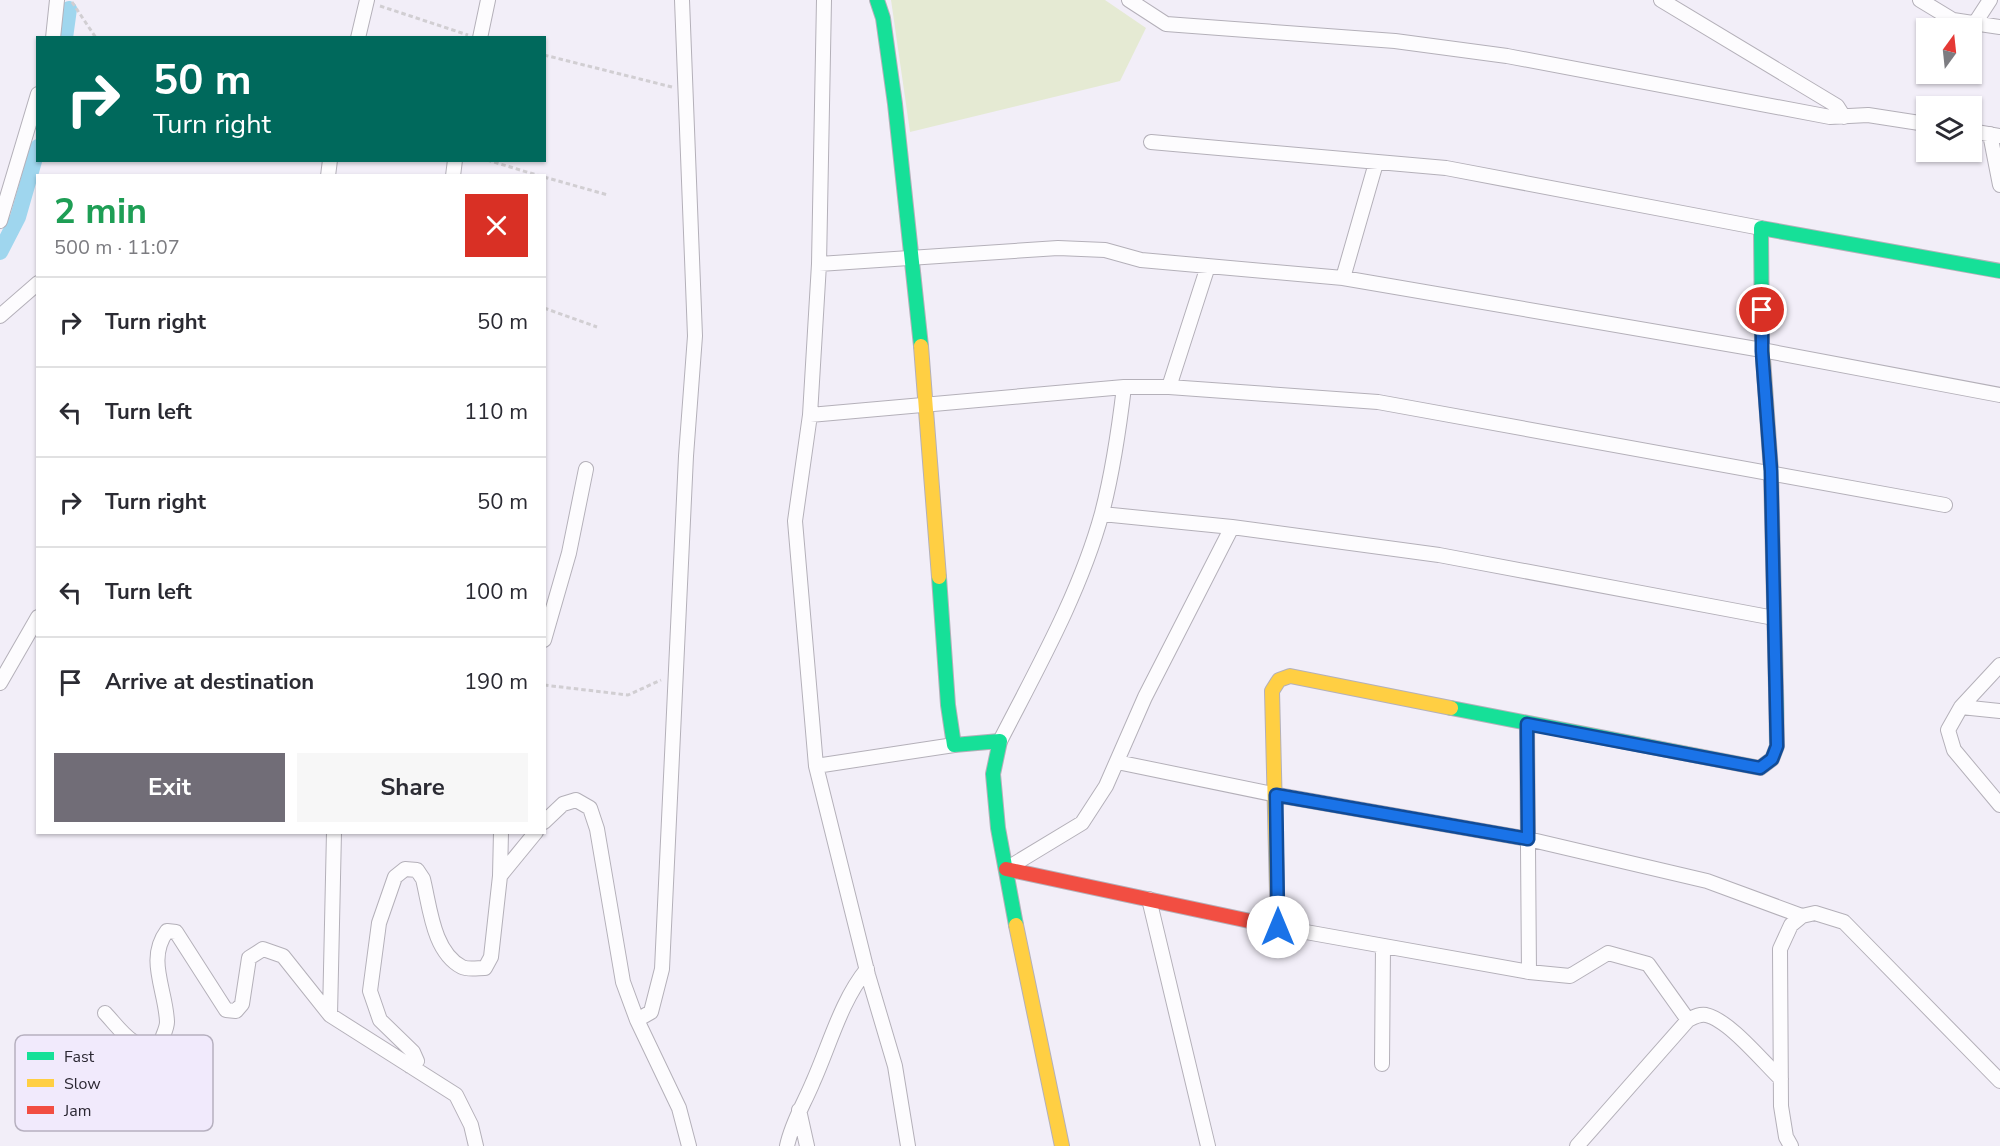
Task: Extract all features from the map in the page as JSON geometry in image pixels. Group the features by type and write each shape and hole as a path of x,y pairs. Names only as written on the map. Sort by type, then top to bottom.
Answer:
{"street":[{"path":"53,36 57,0"},
{"path":"478,36 488,0"},
{"path":"637,1020 651,1012 662,969 686,456 695,336 682,0"},
{"path":"824,0 819,264 810,415 795,521 816,766 867,969 895,1066 908,1146"},
{"path":"877,0 883,18 896,109 928,403 948,705 954,745"},
{"path":"1129,0 1166,24 1313,34 1455,49 1507,56 1830,117 1868,115 1916,122"},
{"path":"1661,0 1837,106 1845,117"},
{"path":"1920,0 1950,18"},
{"path":"1978,18 1990,0"},
{"path":"358,36 367,1"},
{"path":"1982,24 2000,27"},
{"path":"0,221 36,101"},
{"path":"1995,135 2000,185"},
{"path":"1151,142 1446,168 1761,228 2000,270"},
{"path":"1343,278 1376,163"},
{"path":"1278,927 1272,690 1279,680 1290,676 1760,768 1772,759 1777,746 1771,471 1762,351 1761,228"},
{"path":"819,264 1070,249 1106,250 1141,260 1343,278 2000,395"},
{"path":"1169,387 1208,266"},
{"path":"0,316 36,285"},
{"path":"810,415 1125,387 1169,387 1378,402 1771,471 1945,505"},
{"path":"1062,1146 1035,1026 1005,869 998,828 993,774 1000,741 1062,622 1102,514 1116,452 1125,387"},
{"path":"546,633 569,554 586,469"},
{"path":"1102,514 1232,527 1439,555 1774,618"},
{"path":"1005,869 1082,823 1106,786 1145,697 1232,527"},
{"path":"0,683 36,620"},
{"path":"2000,665 1961,707 1951,721 1948,730 1949,741 2000,805"},
{"path":"1961,707 2000,711"},
{"path":"1527,724 1529,972"},
{"path":"816,766 954,745 1000,741"},
{"path":"1117,762 1276,795 1528,839 1707,881 1802,916"},
{"path":"546,820 563,804 576,800 590,808 597,829 623,982 637,1020 679,1108 689,1146"},
{"path":"330,1015 334,834"},
{"path":"410,1066 417,1061 413,1052 380,1020 370,991 379,923 395,877 405,870 417,870 423,879 438,939 447,956 464,969 485,968 491,957 500,876 501,834"},
{"path":"500,876 534,834"},
{"path":"1005,869 1278,927 1529,972 1570,976 1608,953 1648,964 1688,1020"},
{"path":"1149,900 1208,1146"},
{"path":"1791,1146 1786,1137 1781,1106 1780,949 1791,925 1802,916 1815,913 1844,922 2000,1081"},
{"path":"163,1035 167,1024 156,958 160,940 167,931 176,932 226,1010 236,1011 242,1004 249,958 263,949 283,956 330,1015 456,1095 471,1125 476,1146"},
{"path":"1382,1065 1383,946"},
{"path":"787,1146 799,1110 812,1085 852,988 867,969"},
{"path":"105,1013 128,1035"},
{"path":"1577,1146 1688,1020 1696,1016 1705,1015 1721,1022 1781,1079"},
{"path":"799,1110 807,1146"}],"path":[{"path":"71,0 95,36"},
{"path":"367,1 471,36"},
{"path":"546,56 685,91"},
{"path":"494,162 533,174"},
{"path":"546,178 608,195"},
{"path":"546,309 597,327"},
{"path":"546,685 628,695 677,672"}],"green space":[{"path":"891,0 1105,0 1146,28 1120,81 910,132"}],"waterway":[{"path":"65,36 69,9"},
{"path":"0,252 18,217 36,154"}],"traffic: fast":[{"path":"877,0 883,18 895,104 921,346"},
{"path":"1762,344 1761,228 2000,271"},
{"path":"939,577 948,705 954,745 1000,741 993,774 998,828 1016,925"},
{"path":"1451,708 1760,768 1772,759 1777,746 1776,688"}],"traffic: slow":[{"path":"1762,344 1771,471 1776,688"},
{"path":"921,346 939,577"},
{"path":"1277,893 1272,691 1279,680 1290,676 1451,708"},
{"path":"1016,925 1062,1146"}],"traffic: jam":[{"path":"1006,869 1278,927 1277,893"}],"route":[{"path":"1278,927 1276,795 1528,839 1527,724 1760,768 1772,759 1777,746 1771,471 1762,351 1762,310"}]}
